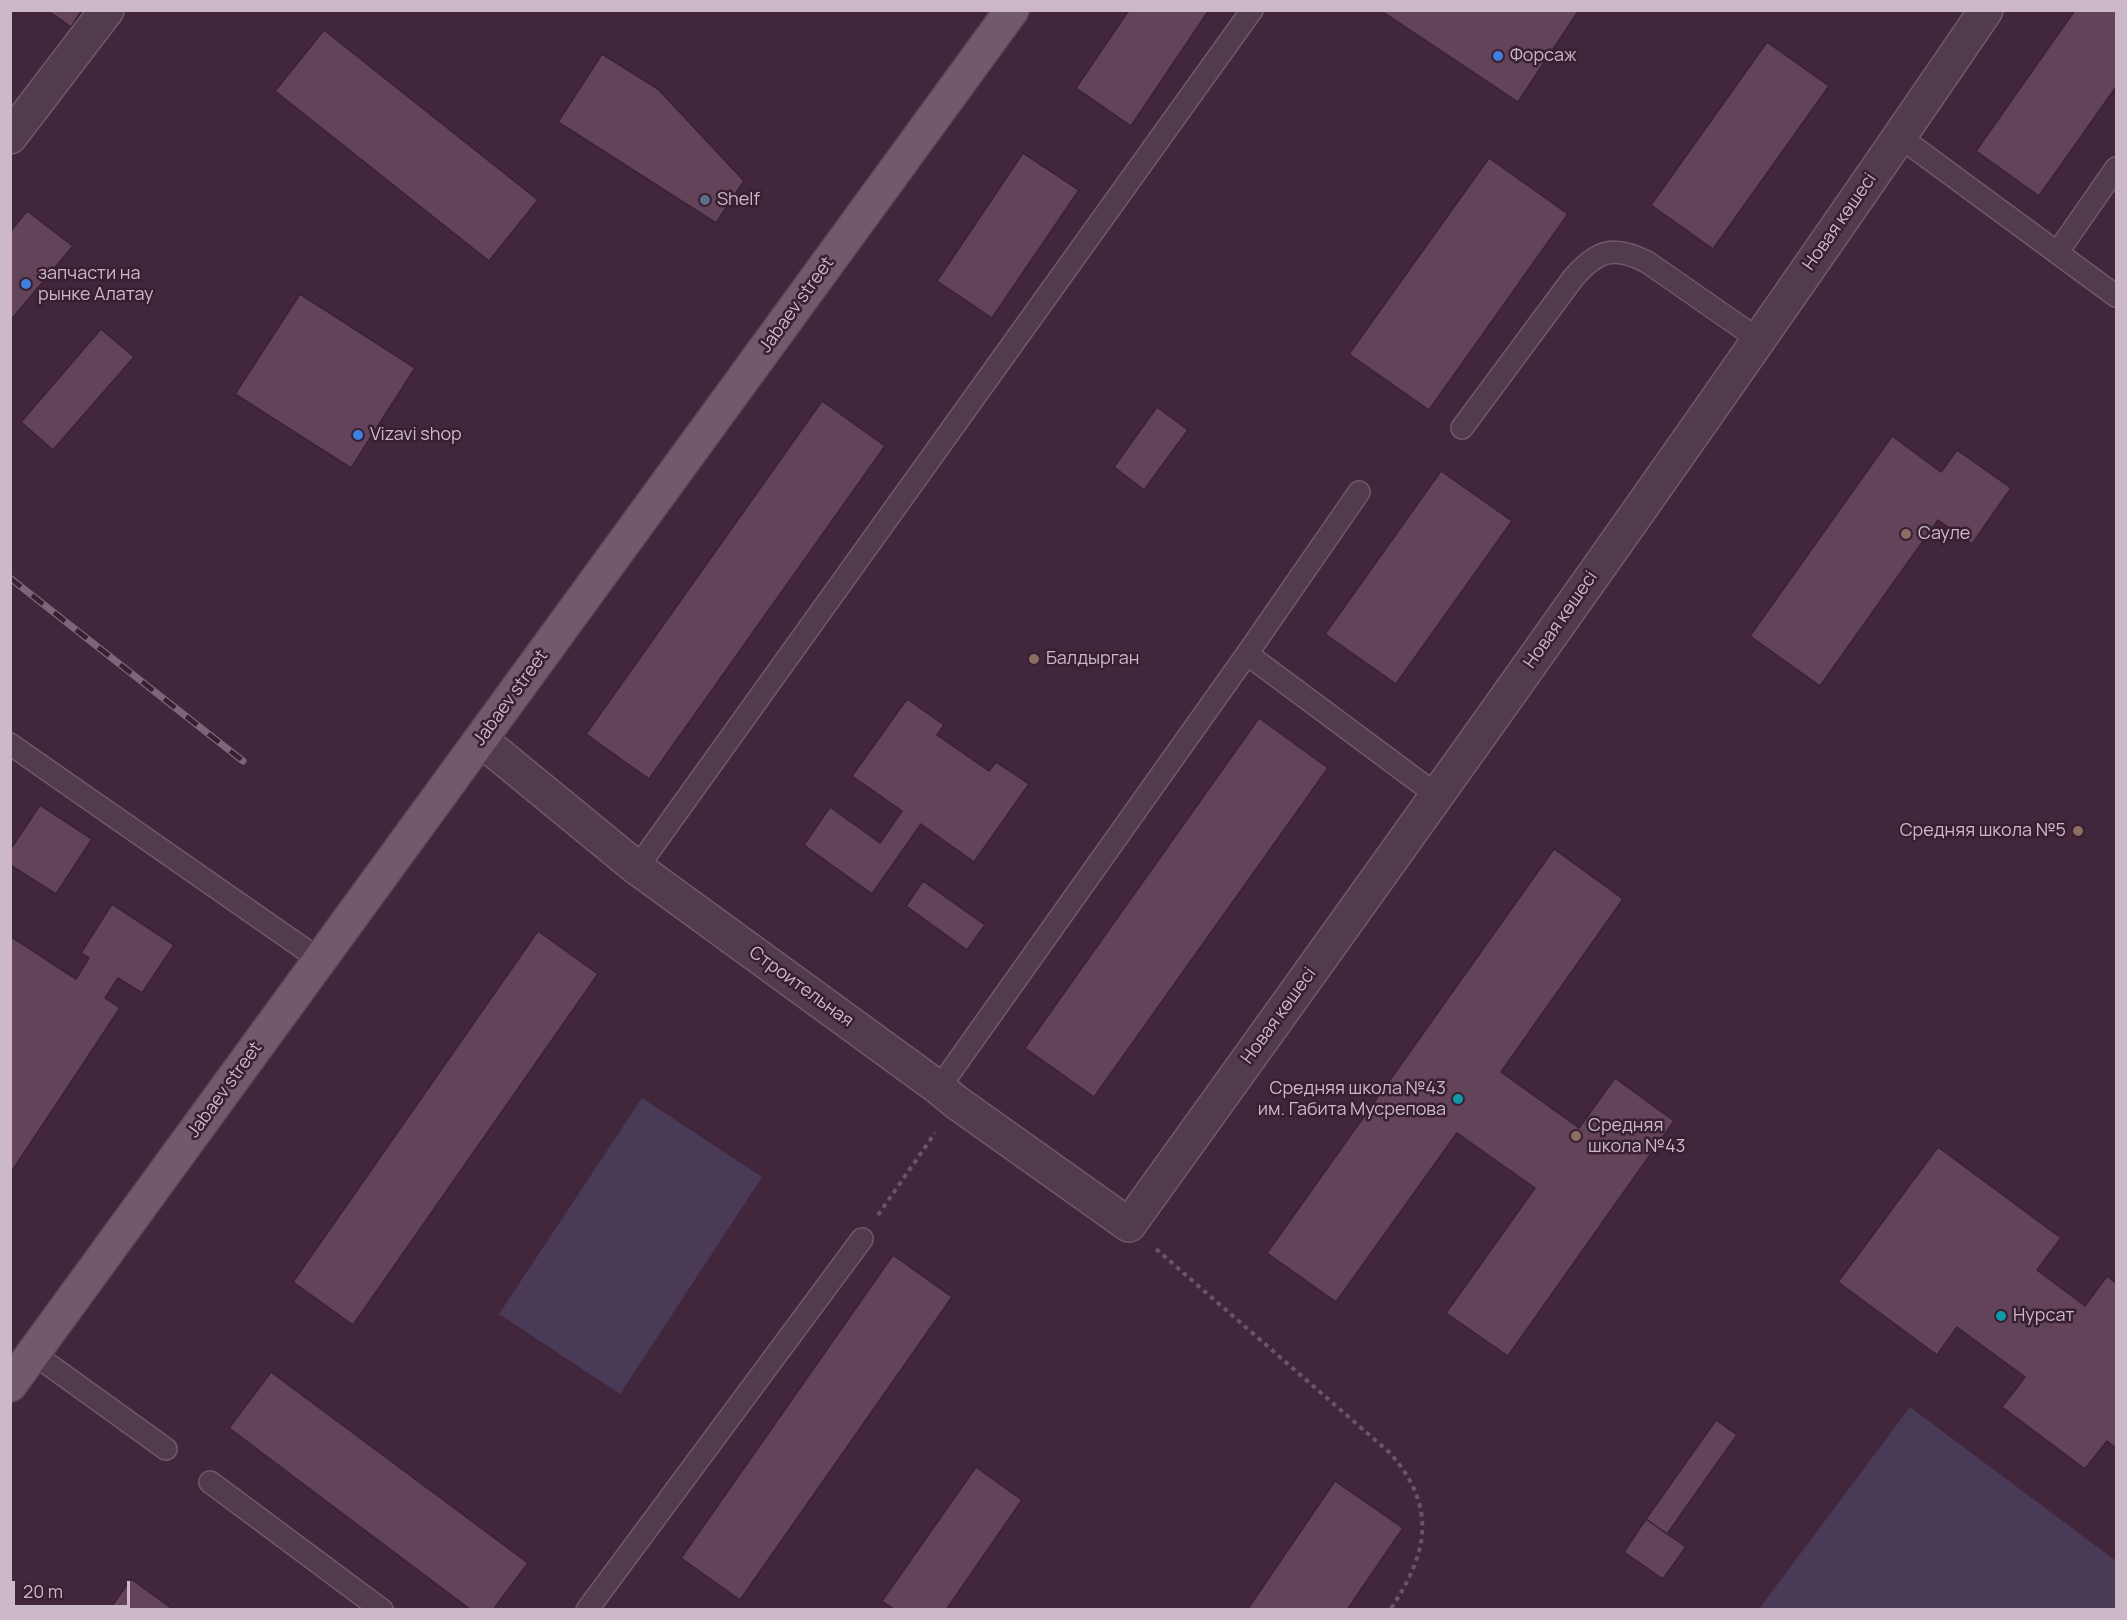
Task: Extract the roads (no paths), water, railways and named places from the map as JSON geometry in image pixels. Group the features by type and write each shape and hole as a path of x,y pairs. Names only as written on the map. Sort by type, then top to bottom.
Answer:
{"main road":[{"name":"Jabaev street","path":"10,1385 1012,10"}],"street":[{"path":"10,137 107,10"},
{"name":"Новая көшесі","path":"1129,1225 1438,796 1900,137 1986,10"},
{"name":"Строительная","path":"481,740 637,868 1129,1225"}],"lane":[{"path":"637,868 1252,10"},
{"path":"1900,137 2116,296"},
{"path":"2057,253 2116,168"},
{"path":"1462,428 1574,278 1587,262 1602,253 1617,251 1647,262 1758,339"},
{"path":"947,1095 1359,492"},
{"path":"1247,654 1438,796"},
{"path":"10,744 320,960"},
{"path":"587,1610 862,1239"},
{"path":"34,1354 166,1449"},
{"path":"210,1482 382,1610"}],"railway":[{"path":"10,578 243,761"}],"place":[{"name":"Форсаж","path":"1498,56"},
{"name":"Shelf","path":"705,200"},
{"name":"запчасти на рынке Алатау","path":"26,284"},
{"name":"Vizavi shop","path":"358,435"},
{"name":"Сауле","path":"1906,534"},
{"name":"Балдырган","path":"1034,659"},
{"name":"Средняя школа №5","path":"2078,831"},
{"name":"Средняя школа №43 им. Габита Мусрепова","path":"1458,1099"},
{"name":"Средняя школа №43","path":"1576,1136"},
{"name":"Нурсат","path":"2001,1316"}]}
